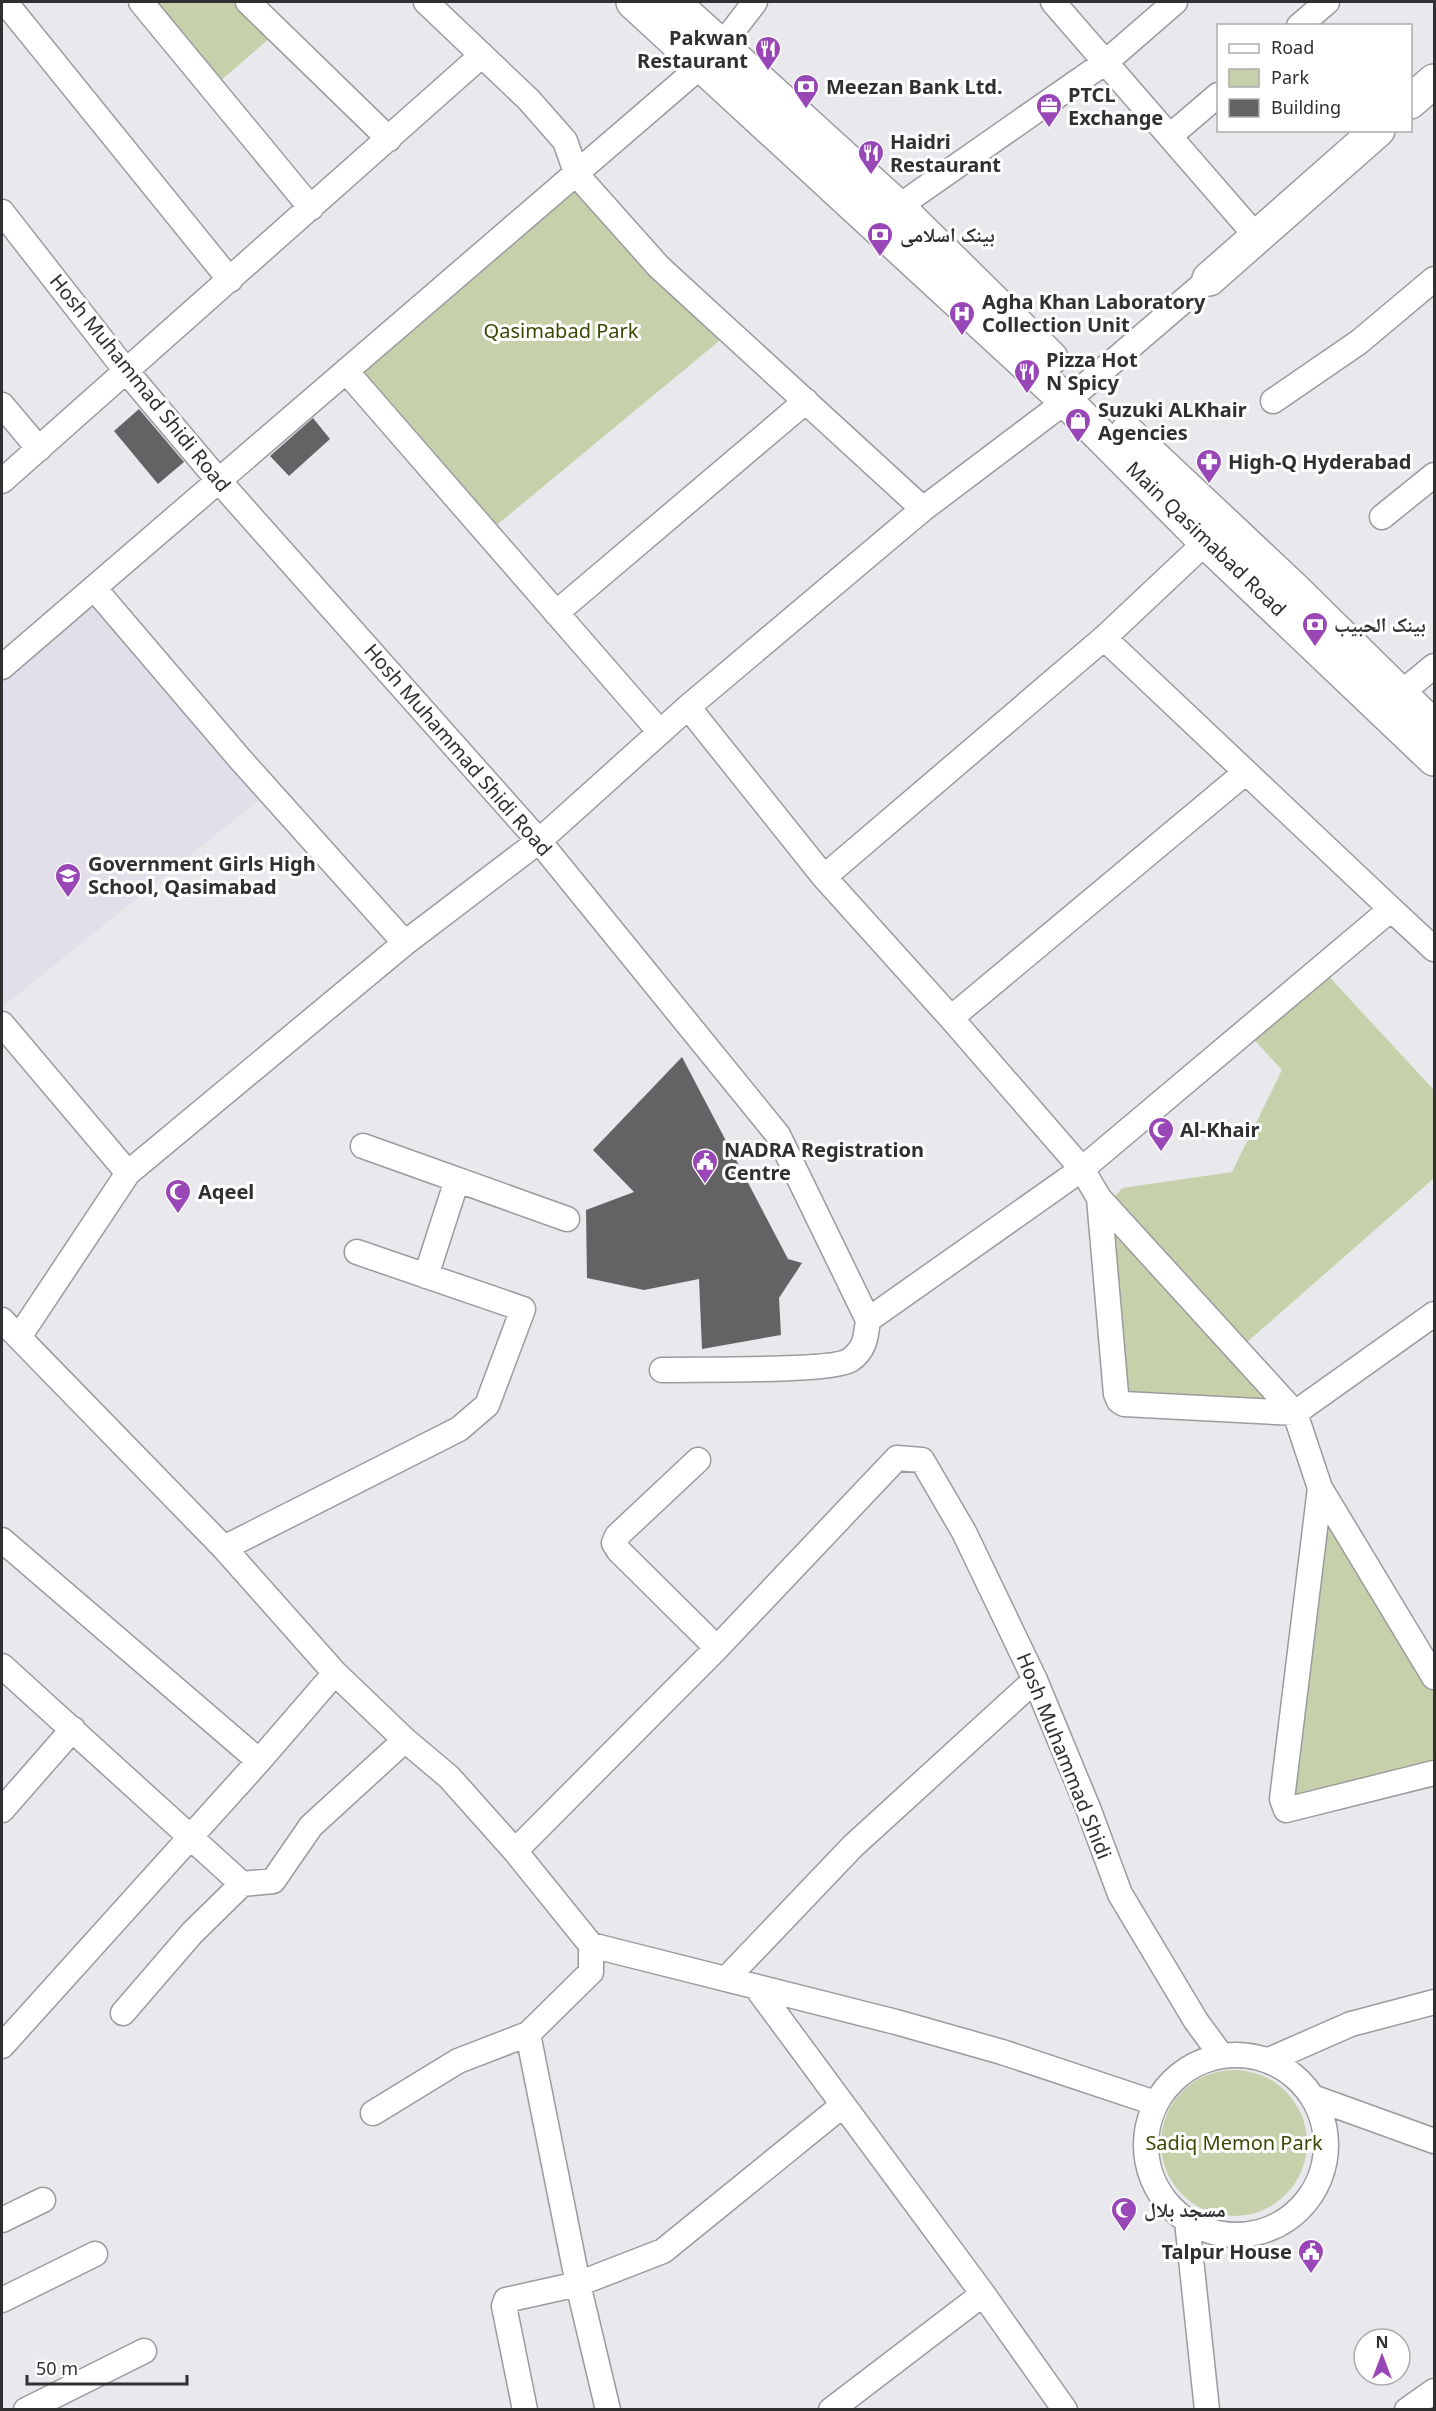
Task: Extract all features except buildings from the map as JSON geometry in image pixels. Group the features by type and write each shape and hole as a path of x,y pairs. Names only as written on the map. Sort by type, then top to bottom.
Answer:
{"main road":[{"name":"Main Qasimabad Road","path":"633,2 711,56 898,207 1074,395 1206,542 1434,759"},
{"name":"Main Qasimabad Road","path":"673,2 711,56 1074,395 1294,589 1434,727"},
{"path":"1412,100 1434,81"},
{"path":"1209,279 1376,132"}],"street":[{"path":"5,2 230,280"},
{"path":"141,2 311,208"},
{"path":"248,2 389,139"},
{"path":"426,2 529,100 565,141 577,175 659,267 923,509"},
{"path":"2,668 577,175 711,56 755,2"},
{"path":"1053,2 1257,237"},
{"path":"898,207 1107,62 1175,2"},
{"path":"1301,24 1327,2"},
{"path":"2,481 128,372 482,55"},
{"path":"1170,136 1217,95"},
{"name":"Hosh Muhammad Shidi Road","path":"2,212 128,372 219,481 539,841 778,1135 868,1320"},
{"path":"19,1337 128,1173 405,943 539,841 688,707 923,509 1074,395 1209,279"},
{"path":"1273,401 1359,342 1434,279"},
{"path":"346,371 660,732"},
{"path":"556,613 806,401"},
{"path":"2,405 39,448"},
{"path":"1382,517 1434,475"},
{"path":"824,877 1104,638 1206,542"},
{"path":"94,588 240,759 405,943"},
{"path":"1104,638 1434,949"},
{"path":"1400,694 1434,666"},
{"path":"688,707 824,877 951,1018 1082,1169 1099,1198 1295,1413 1320,1488 1434,1677"},
{"path":"951,1018 1246,772"},
{"path":"662,1370 807,1368 849,1362 865,1344 868,1320 1082,1169 1391,909"},
{"path":"2,1024 128,1173"},
{"path":"363,1146 567,1219"},
{"path":"426,1276 457,1180"},
{"path":"1099,1198 1119,1401 1124,1404 1295,1413 1434,1314"},
{"path":"224,1548 459,1430 487,1405 523,1309 357,1252"},
{"path":"2,1320 148,1473 224,1548 335,1673 405,1740 449,1777 515,1851 591,1945 896,2022 1002,2052 1155,2103"},
{"name":"Hosh Muhammad Shidi","path":"717,1648 897,1458 911,1457 922,1460 964,1532 1035,1680 1088,1808 1120,1894 1196,2020 1221,2055"},
{"path":"515,1851 717,1648 619,1551 614,1543 617,1536 698,1460"},
{"path":"1320,1488 1282,1799 1286,1810 1434,1773"},
{"path":"2,1540 259,1761"},
{"path":"2,1666 242,1884"},
{"path":"2,2046 259,1761 335,1673"},
{"path":"728,1978 853,1846 1035,1680"},
{"path":"2,1809 73,1729"},
{"path":"123,2013 192,1934 242,1884 273,1881 311,1826 405,1740"},
{"path":"373,2113 458,2061 528,2034 591,1972 591,1945"},
{"path":"756,1987 1065,2409"},
{"path":"1269,2060 1351,2024 1434,2002"},
{"path":"528,2034 578,2284 608,2409"},
{"path":"1221,2055 1245,2055 1269,2060 1295,2075 1315,2098 1326,2126 1326,2156 1318,2185 1300,2209 1275,2227 1246,2234 1215,2233 1188,2221 1170,2207 1157,2189 1148,2169 1146,2135 1155,2103 1179,2075 1195,2064 1221,2055"},
{"path":"1315,2098 1434,2141"},
{"path":"525,2409 504,2306 506,2300 578,2284 663,2251 843,2105"},
{"path":"2,2220 43,2200"},
{"path":"1188,2221 1207,2409"},
{"path":"2,2300 95,2254"},
{"path":"831,2409 982,2294"},
{"path":"26,2409 144,2351"},
{"path":"1407,2409 1434,2391"}],"shaded area":[{"name":"Government Girls High School, Qasimabad","path":"94,588 269,792 2,1007 2,667"}],"green space":[{"path":"141,2 248,2 278,31 212,88"},
{"name":"Qasimabad Park","path":"577,175 730,332 487,533 346,371"},
{"path":"1321,968 1434,1090 1434,1178 1238,1350 1295,1413 1124,1404 1107,1206 1122,1188 1232,1172 1282,1070 1246,1031"},
{"path":"1320,1488 1434,1677 1434,1772 1286,1810"},
{"name":"Sadiq Memon Park","path":"1234,2070 1262,2076 1285,2092 1301,2115 1307,2143 1301,2171 1285,2194 1262,2210 1234,2216 1206,2210 1183,2194 1167,2171 1161,2143 1167,2115 1183,2092 1206,2076"}],"place":[{"name":"Pakwan Restaurant","path":"768,72"},
{"name":"Meezan Bank Ltd.","path":"806,110"},
{"name":"PTCL Exchange","path":"1049,129"},
{"name":"Haidri Restaurant","path":"871,176"},
{"name":"بینک اسلامی","path":"880,258"},
{"name":"Agha Khan Laboratory Collection Unit","path":"962,337"},
{"name":"Pizza Hot N Spicy","path":"1027,395"},
{"name":"Suzuki ALKhair Agencies","path":"1078,444"},
{"name":"High-Q Hyderabad","path":"1209,485"},
{"name":"بينک الحبيب","path":"1315,648"},
{"name":"Government Girls High School, Qasimabad","path":"68,899"},
{"name":"Al-Khair","path":"1161,1153"},
{"name":"NADRA Registration Centre","path":"705,1185"},
{"name":"Aqeel","path":"178,1215"},
{"name":"مسجد بلال","path":"1124,2233"},
{"name":"Talpur House","path":"1311,2275"}]}
